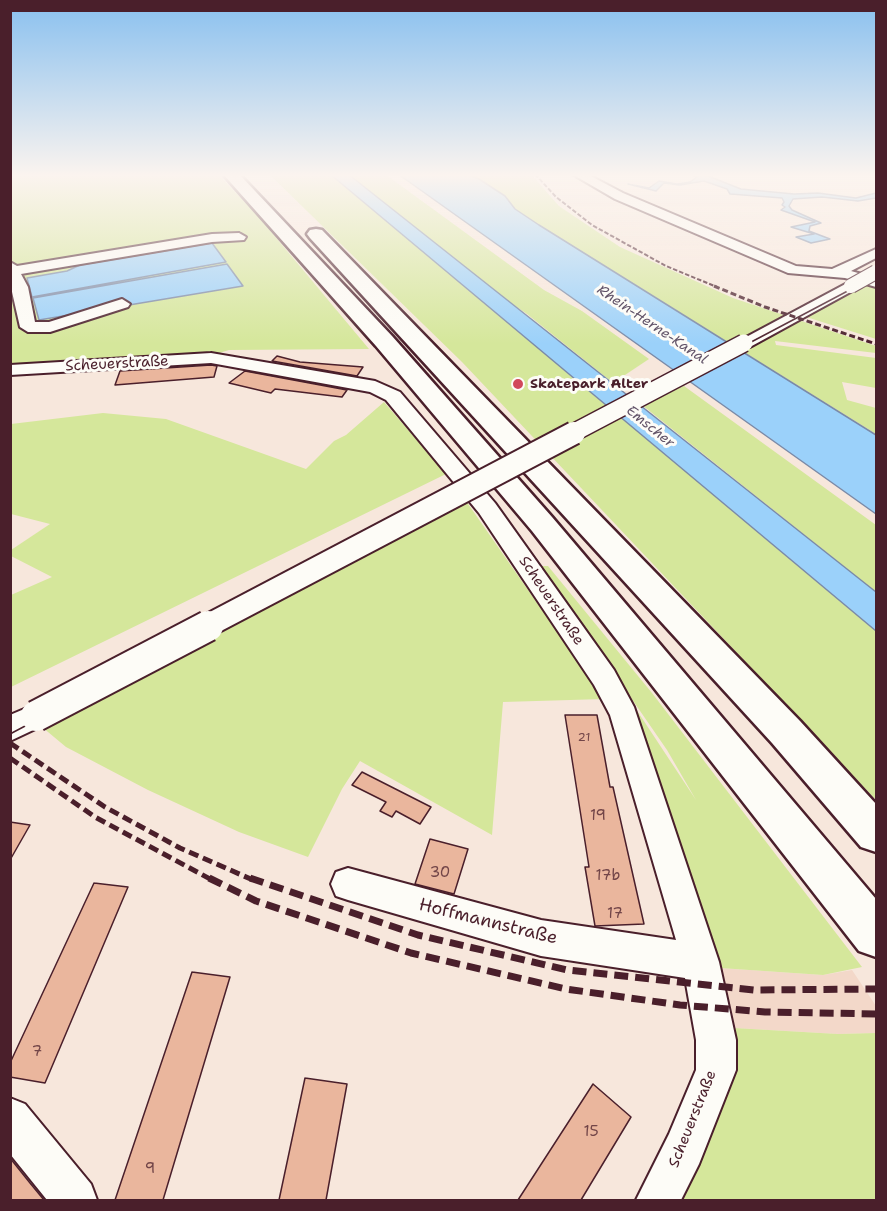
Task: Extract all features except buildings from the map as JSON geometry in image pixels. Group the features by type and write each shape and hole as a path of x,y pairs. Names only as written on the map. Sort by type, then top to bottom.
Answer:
{"highway":[{"path":"282,231 384,341 535,515 873,931"},
{"path":"312,231 465,389 876,833"}],"street":[{"path":"700,231 793,270 837,272 876,283"},
{"path":"122,304 50,327 28,327 12,268 212,238 239,237"},
{"path":"837,272 876,253"},
{"path":"10,729 876,272"},
{"name":"Scheuerstraße","path":"10,370 217,359 375,387 393,396 488,508 604,678 624,715 701,962 717,1040 716,1070 684,1149 658,1200"},
{"name":"Hoffmannstraße","path":"348,884 541,938 701,962"},
{"path":"10,1119 75,1200"}],"shaded area":[{"path":"720,968 823,975 852,970 876,1006 876,1033 838,1034 734,1028"}],"green space":[{"path":"10,231 270,231 369,349 229,350 216,354 11,367"},
{"path":"327,231 398,231 876,631 876,800 462,362"},
{"path":"418,231 462,231 544,290 582,311 649,359 613,383 527,314 492,290"},
{"path":"548,231 595,231 620,247 733,298 876,346 876,353 775,341 776,345 876,358 876,388 842,382 847,400 876,408 876,434"},
{"path":"876,278 876,339 803,316"},
{"path":"684,386 876,525 876,592 642,405"},
{"path":"384,402 446,474 11,687 11,595 52,577 11,556 11,550 50,524 11,514 11,424 103,413 166,419 306,469 334,441 346,435"},
{"path":"466,501 604,699 503,702 492,835 360,761 342,789 308,857 239,832 148,790 66,747 42,727"},
{"path":"540,566 548,566 652,693 862,967 823,975 720,968 628,705 632,703 696,800 667,750"},
{"path":"734,1028 838,1034 876,1033 876,1200 678,1200 704,1152 735,1043"}],"water":[{"name":"Emscher","path":"398,231 419,231 876,592 876,631"},
{"name":"Rhein-Herne-Kanal","path":"477,231 548,231 876,435 876,514"},
{"path":"803,231 809,231 830,239 811,243 796,237 814,234"},
{"path":"212,243 226,262 32,297 27,278 67,271 80,265"},
{"path":"227,264 243,286 39,320 33,298"}],"tram line":[{"path":"10,734 876,276"}],"railway":[{"path":"602,231 666,266 717,287"},
{"path":"714,286 765,307 876,344"},
{"path":"10,743 105,807 180,848 253,880"},
{"path":"10,758 95,817 212,880"},
{"path":"209,878 256,901 411,953 566,989 680,1005 765,1012 876,1014"},
{"path":"250,878 418,935 567,970 754,990 876,989"}],"place":[{"name":"Skatepark Alter","path":"518,384"}]}
